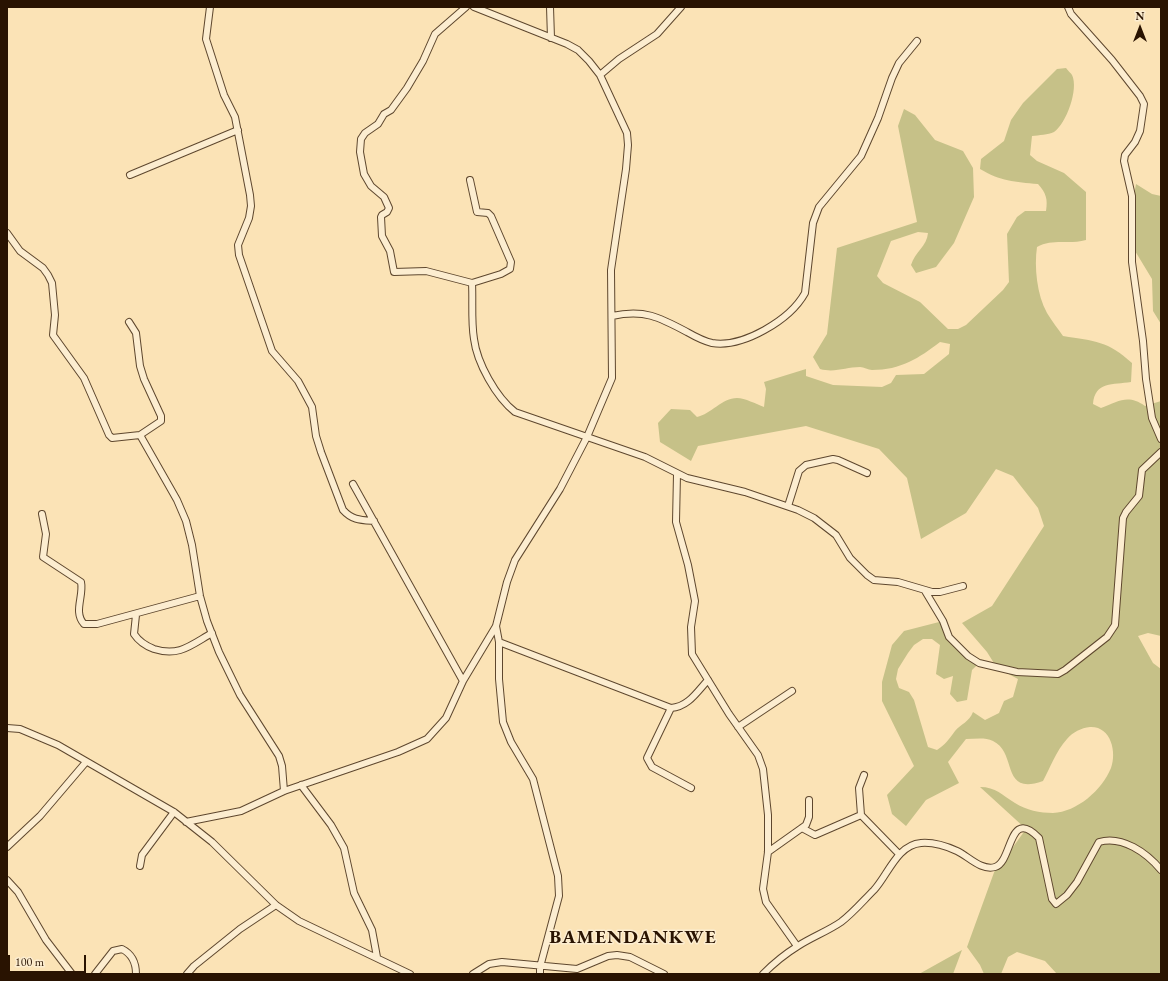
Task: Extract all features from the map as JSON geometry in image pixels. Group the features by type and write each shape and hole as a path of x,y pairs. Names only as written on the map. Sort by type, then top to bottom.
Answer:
{"street":[{"path":"210,7 206,39 224,95 235,117 251,206 249,218 238,245 239,255 272,351 298,381 312,407 316,436 343,510 350,517 356,520 374,521"},
{"path":"466,7 435,34 423,61 407,88 391,110 384,114 378,124 365,133 361,139 360,152 364,174 371,186 384,197 388,208 387,212 381,217 382,236 390,253 394,272 426,271 472,283 501,274 510,269 511,266 494,220 488,213 477,212 470,180"},
{"path":"186,822 241,811 284,791 398,752 427,739 446,718 463,681 496,626 508,577 515,560 560,489 587,437 612,378 611,270 628,145 624,124 600,75 578,50 474,7"},
{"path":"550,7 551,38"},
{"path":"600,75 619,59 657,34 681,7"},
{"path":"1068,7 1071,14 1112,60 1140,96 1144,104 1140,131 1135,142 1126,154 1124,161 1132,196 1132,262 1143,341 1146,379 1152,418 1161,439"},
{"path":"612,316 629,313 648,314 658,317 697,338 712,343 744,339 766,329 782,319 801,300 805,293 813,223 819,207 864,151 899,63 917,41"},
{"path":"130,175 238,130"},
{"path":"7,233 20,251 43,268 48,275 52,283 54,315 53,335 84,378 109,435 115,438 140,435 159,423 161,416 144,379 140,366 136,333 129,322"},
{"path":"472,283 475,345 480,361 499,396 507,405 521,415 645,457 677,474 788,506 814,518 836,535 850,558 870,578 898,582 925,591 940,592 963,586"},
{"path":"140,435 177,500 186,521 200,596 212,633 228,673 279,756 282,766 284,791"},
{"path":"925,591 943,621 949,637 968,656 979,663 1017,672 1058,674 1065,670 1107,638 1115,625 1123,518 1139,496 1142,470 1161,452"},
{"path":"788,506 800,471 806,465 833,459 867,473"},
{"path":"677,474 676,522 688,565 695,601 691,627 691,649 694,658 738,727 762,761 768,815 768,852 764,896 766,902 797,946"},
{"path":"353,484 463,681"},
{"path":"42,514 45,528 43,557 81,582 79,614 80,620 84,624 97,624 136,615 200,596"},
{"path":"136,615 134,634 137,639 151,648 166,653 182,650 212,633"},
{"path":"496,626 499,642 499,678 504,722 511,742 533,779 558,876 559,896 540,967 540,974"},
{"path":"499,642 671,708 679,707 687,703 708,680"},
{"path":"738,727 792,691"},
{"path":"671,708 647,758 652,768 691,788"},
{"path":"7,728 20,729 40,736 174,812 212,842 276,905 313,928 377,957 410,974"},
{"path":"7,847 40,816 86,762"},
{"path":"864,775 858,793 861,815 900,854"},
{"path":"301,785 331,825 344,848 354,893 372,930 377,957"},
{"path":"768,852 802,828 809,820 809,800"},
{"path":"140,866 142,855 174,812"},
{"path":"802,828 815,834 861,815"},
{"path":"762,974 797,946 841,922 854,911 875,889 900,854 913,845 932,843 957,851 979,865 988,868 996,867 1003,861 1013,834 1018,830 1024,829 1032,831 1039,838 1052,899 1056,904 1067,895 1077,882 1099,842 1115,840 1146,854 1161,870"},
{"path":"7,880 18,892 46,940 72,974"},
{"path":"187,974 194,966 240,929 276,905"},
{"path":"94,974 113,951 122,949 126,951 136,962 136,974"},
{"path":"473,974 489,964 502,962 519,963 540,967 577,969 608,956 617,955 630,957 664,974"}],"shaded area":[{"path":"1066,68 1072,75 1074,81 1073,97 1067,114 1059,128 1054,132 1032,136 1030,155 1037,161 1064,173 1086,192 1086,240 1055,242 1043,244 1037,247 1036,272 1041,298 1047,313 1063,336 1093,341 1108,346 1116,350 1132,363 1131,382 1112,384 1101,388 1097,391 1094,397 1093,404 1101,408 1123,400 1133,400 1145,406 1161,401 1161,636 1148,633 1138,636 1153,663 1161,669 1161,974 1057,974 1045,961 1017,952 1008,957 1001,974 984,974 980,965 967,947 996,867 1003,861 1026,829 980,787 995,790 1024,808 1033,811 1053,813 1071,809 1095,792 1102,784 1111,768 1113,762 1113,748 1111,741 1103,731 1090,727 1080,729 1072,734 1060,749 1043,781 1030,784 1021,783 1015,778 1001,747 993,741 983,739 966,739 948,762 959,783 926,800 906,826 892,814 887,795 914,766 882,701 882,682 892,645 904,631 943,621 949,637 979,663 972,670 967,700 957,702 950,694 953,676 944,679 936,674 940,645 932,639 923,639 914,645 898,669 896,679 899,688 909,692 914,700 928,747 937,750 940,748 947,742 957,729 965,723 973,712 985,720 999,713 1004,701 1013,697 1018,679 997,668 987,652 962,623 992,606 1044,526 1038,508 1013,476 996,469 966,513 921,539 907,478 879,449 806,426 698,446 691,461 660,442 658,423 671,409 690,410 697,417 707,413 721,403 737,398 750,401 764,407 766,389 764,382 806,369 806,376 833,385 882,387 891,383 896,375 924,374 949,354 950,344 940,342 917,358 892,368 872,370 860,367 836,370 820,369 813,357 827,334 837,248 917,222 898,126 904,109 915,115 935,140 963,151 973,168 974,197 954,243 936,267 916,273 911,265 915,256 925,242 928,233 918,232 891,241 877,276 883,283 920,302 948,329 958,329 966,325 1003,290 1009,282 1007,234 1017,217 1025,211 1046,211 1047,207 1046,196 1038,184 1015,182 987,173 980,169 981,159 1004,141 1011,120 1023,103 1057,69"},
{"path":"1136,184 1152,194 1161,196 1161,324 1153,311 1152,279 1129,241 1129,222"},
{"path":"962,950 953,974 919,974"}],"district":[{"name":"BAMENDANKWE","path":"633,938"}]}
